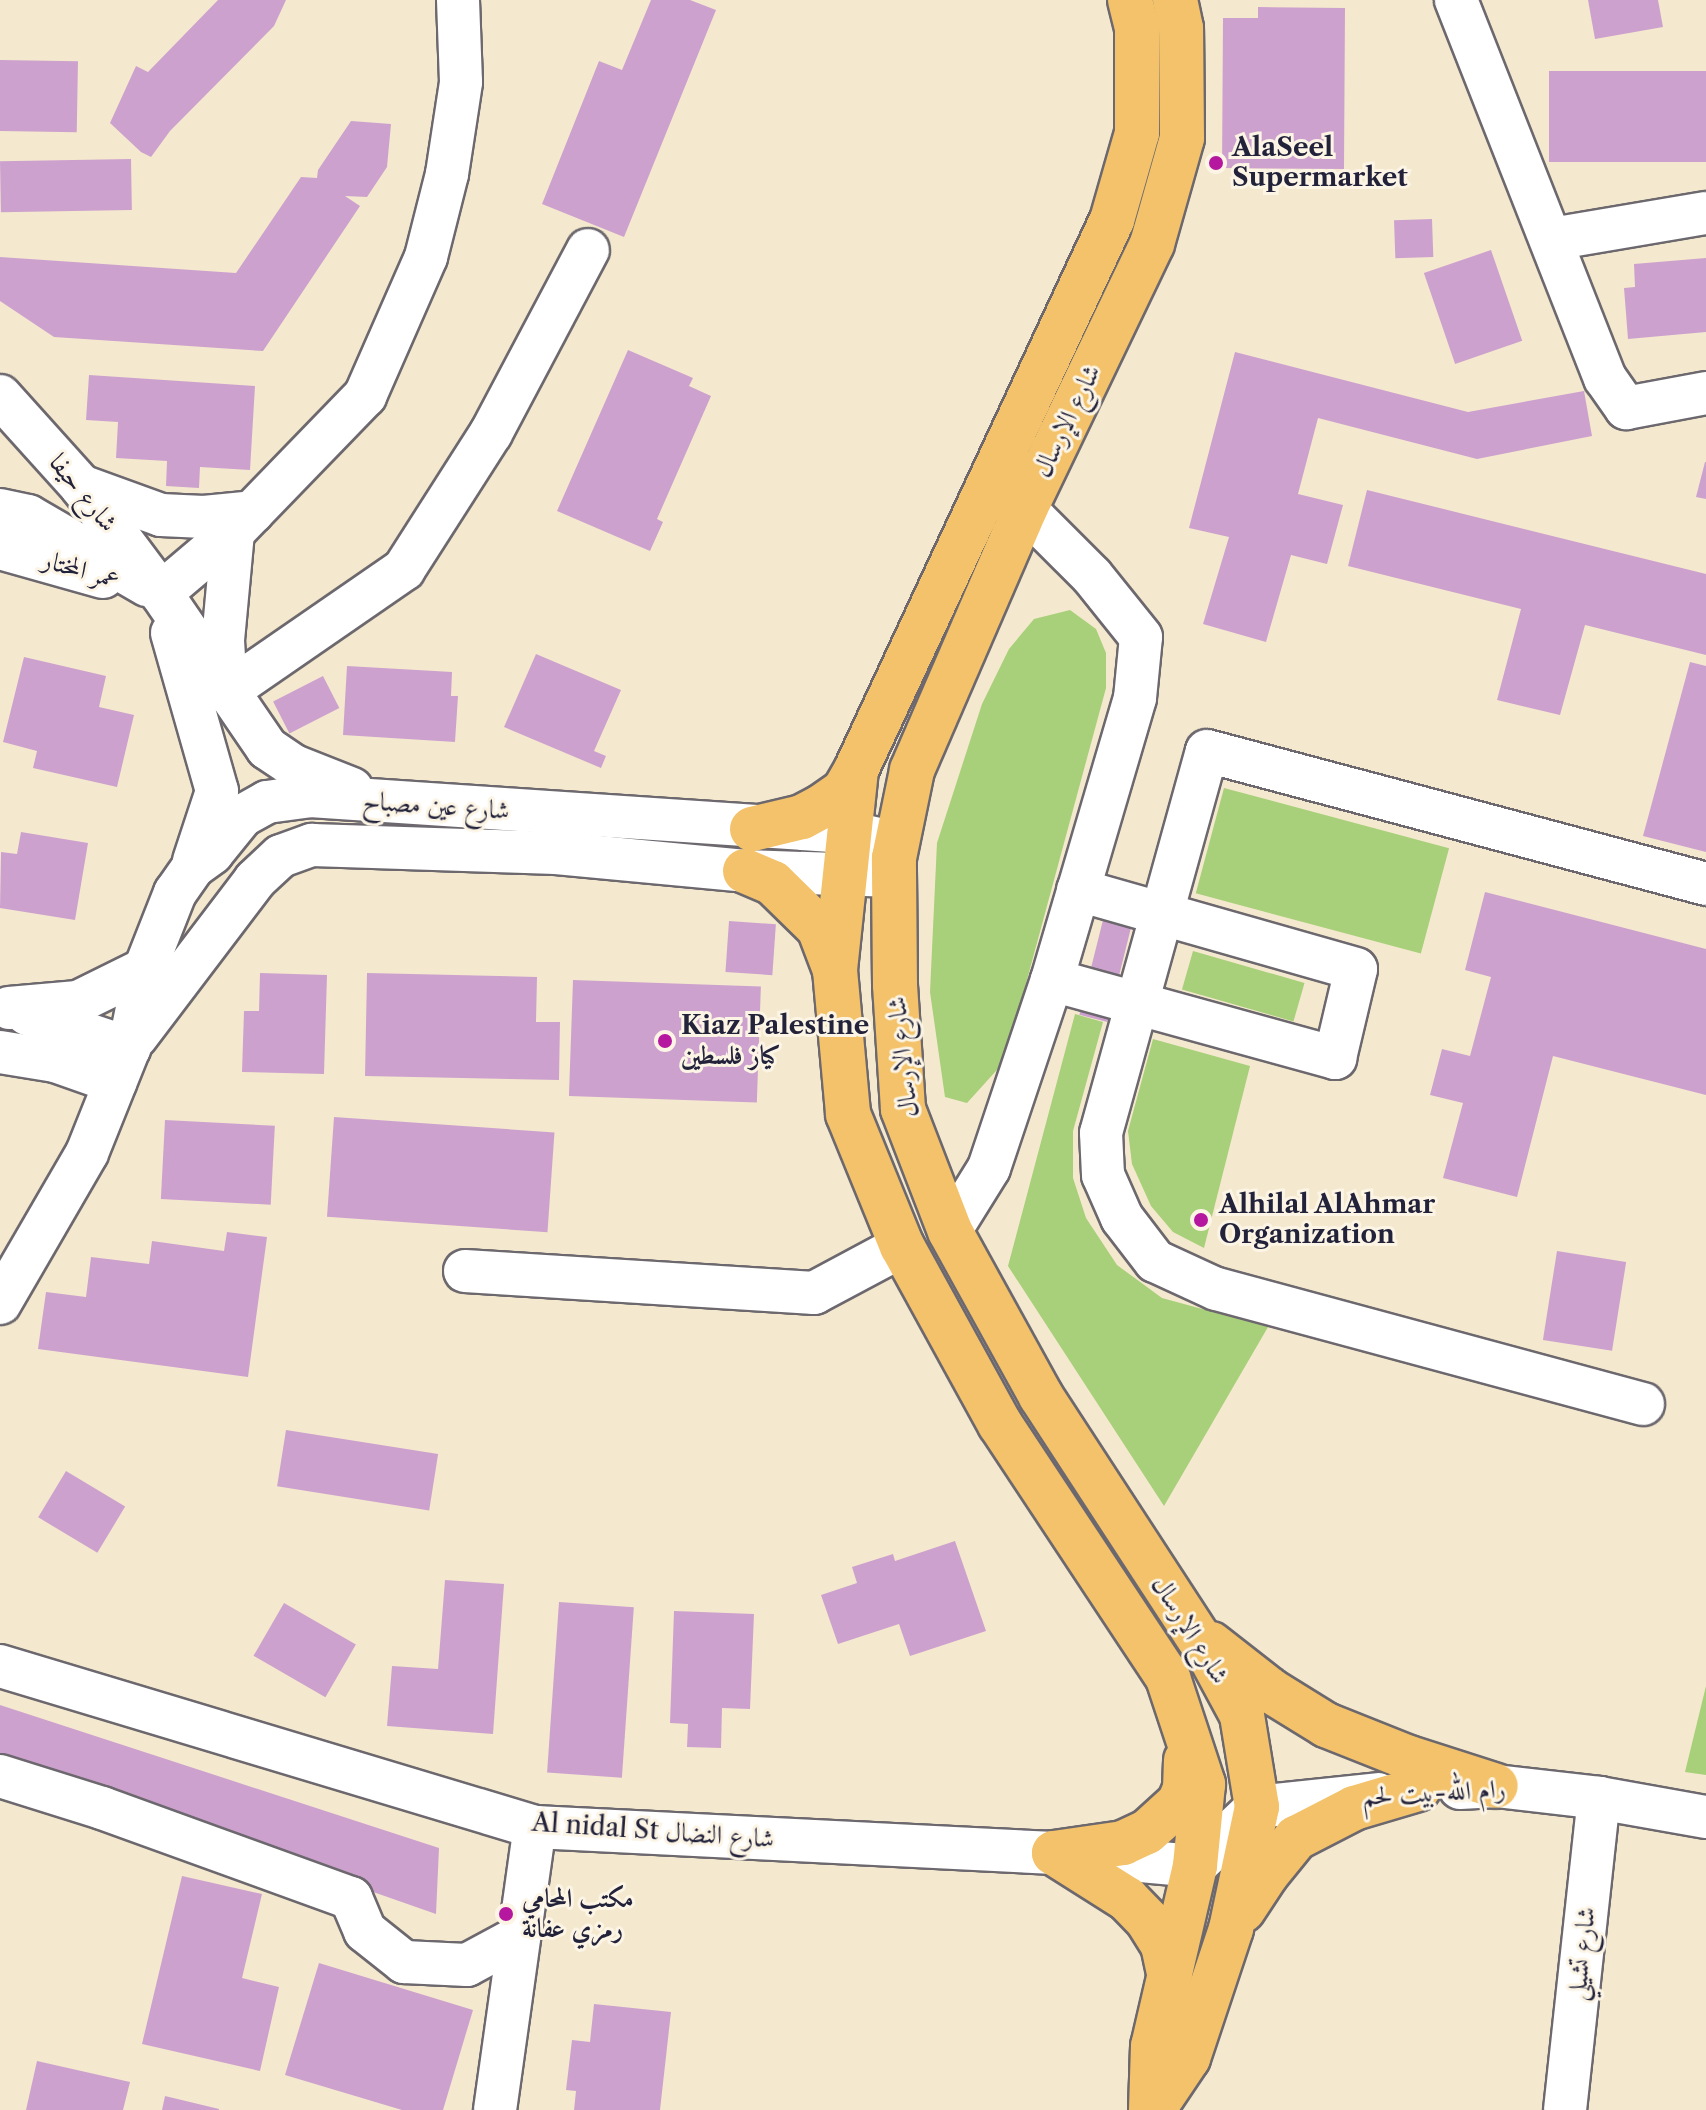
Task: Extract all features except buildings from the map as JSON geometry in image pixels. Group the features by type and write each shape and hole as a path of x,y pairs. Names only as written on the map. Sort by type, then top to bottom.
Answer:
{"main road":[{"name":"شارع الإرسال","path":"1130,0 1137,29 1137,133 1112,220 856,770 847,832 835,970 848,1114 902,1246 1000,1424 1168,1678 1203,1784 1195,1866 1153,2046 1152,2110"},
{"name":"شارع الإرسال","path":"1152,2110 1188,2058 1231,1929 1257,1807 1242,1715 1193,1630 1041,1396 950,1231 903,1109 895,985 895,860 912,770 1025,509 1152,244 1182,138 1181,28 1175,0"},
{"path":"835,970 819,928 773,883 748,850 844,791 856,770"},
{"path":"1193,1630 1271,1691 1326,1725 1409,1758 1496,1786"},
{"path":"1054,1853 1129,1841 1160,1822 1179,1803 1185,1789 1187,1730"},
{"path":"1231,1929 1266,1875 1296,1838 1354,1808 1418,1789"},
{"path":"1054,1853 1127,1899 1148,1921 1163,1945 1170,1977"}],"street":[{"path":"161,593 243,522 365,396 426,257 447,174 461,82 458,0"},
{"path":"1456,0 1605,378 1626,408 1706,393"},
{"path":"1552,239 1706,213"},
{"path":"226,692 404,569 491,433 588,250"},
{"name":"شارع حيفا","path":"0,396 81,486 161,593 267,748 294,766 383,802"},
{"path":"14,513 56,490 48,450"},
{"path":"81,486 161,515 243,522"},
{"path":"950,1231 989,1168 1052,980 1135,698 1141,637 1092,576 1025,509"},
{"path":"14,513 161,593 230,804 273,833 312,845"},
{"path":"226,692 223,640 243,522"},
{"name":"عمر المختار","path":"0,548 161,593"},
{"path":"1643,1404 1216,1289 1155,1261 1122,1218 1103,1175 1101,1133 1207,751 1706,884"},
{"name":"شارع عين مصباح","path":"0,1303 87,1153 122,1065 145,969 175,893 193,867 212,853 230,804 310,796 383,802 748,850 844,875 895,860"},
{"name":"شارع عين مصباح","path":"122,1065 255,880 281,856 312,845 556,853 748,850 847,832 895,860"},
{"path":"1052,980 1335,1058 1356,969 1078,890"},
{"path":"4,1007 78,1002 145,969"},
{"path":"4,1007 122,1065"},
{"path":"0,1052 55,1061 122,1065"},
{"path":"465,1271 814,1293 902,1246"},
{"name":"Al nidal St شارع النضال","path":"0,1666 535,1827 1054,1853 1195,1866"},
{"path":"0,1776 102,1808 351,1898 365,1931 404,1962 467,1965 519,1937"},
{"name":"رام الله-بيت لحم","path":"1257,1807 1418,1789 1496,1786 1599,1798 1706,1817"},
{"name":"شارع تشيلي","path":"1565,2110 1599,1798"},
{"path":"1195,1866 1257,1807"},
{"path":"495,2110 535,1827"}],"green space":[{"path":"1070,610 1096,629 1106,653 1106,688 1005,1061 967,1103 945,1097 930,992 937,843 982,704 1009,649 1034,619"},
{"path":"1224,788 1449,848 1421,954 1196,893"},
{"path":"1193,951 1305,983 1293,1021 1182,989"},
{"path":"1075,1014 1103,1022 1073,1131 1073,1178 1086,1218 1117,1265 1162,1298 1268,1327 1164,1506 1008,1266"},
{"path":"1153,1039 1250,1066 1204,1248 1173,1232 1151,1206 1132,1164 1128,1131"},
{"path":"1706,1686 1706,1775 1685,1772"}],"place":[{"name":"AlaSeel Supermarket","path":"1216,163"},
{"name":"Kiaz Palestine كياز فلسطين","path":"665,1041"},
{"name":"Alhilal AlAhmar Organization","path":"1201,1220"},
{"name":"مكتب المحامي رمزي عفانة","path":"506,1914"}]}
